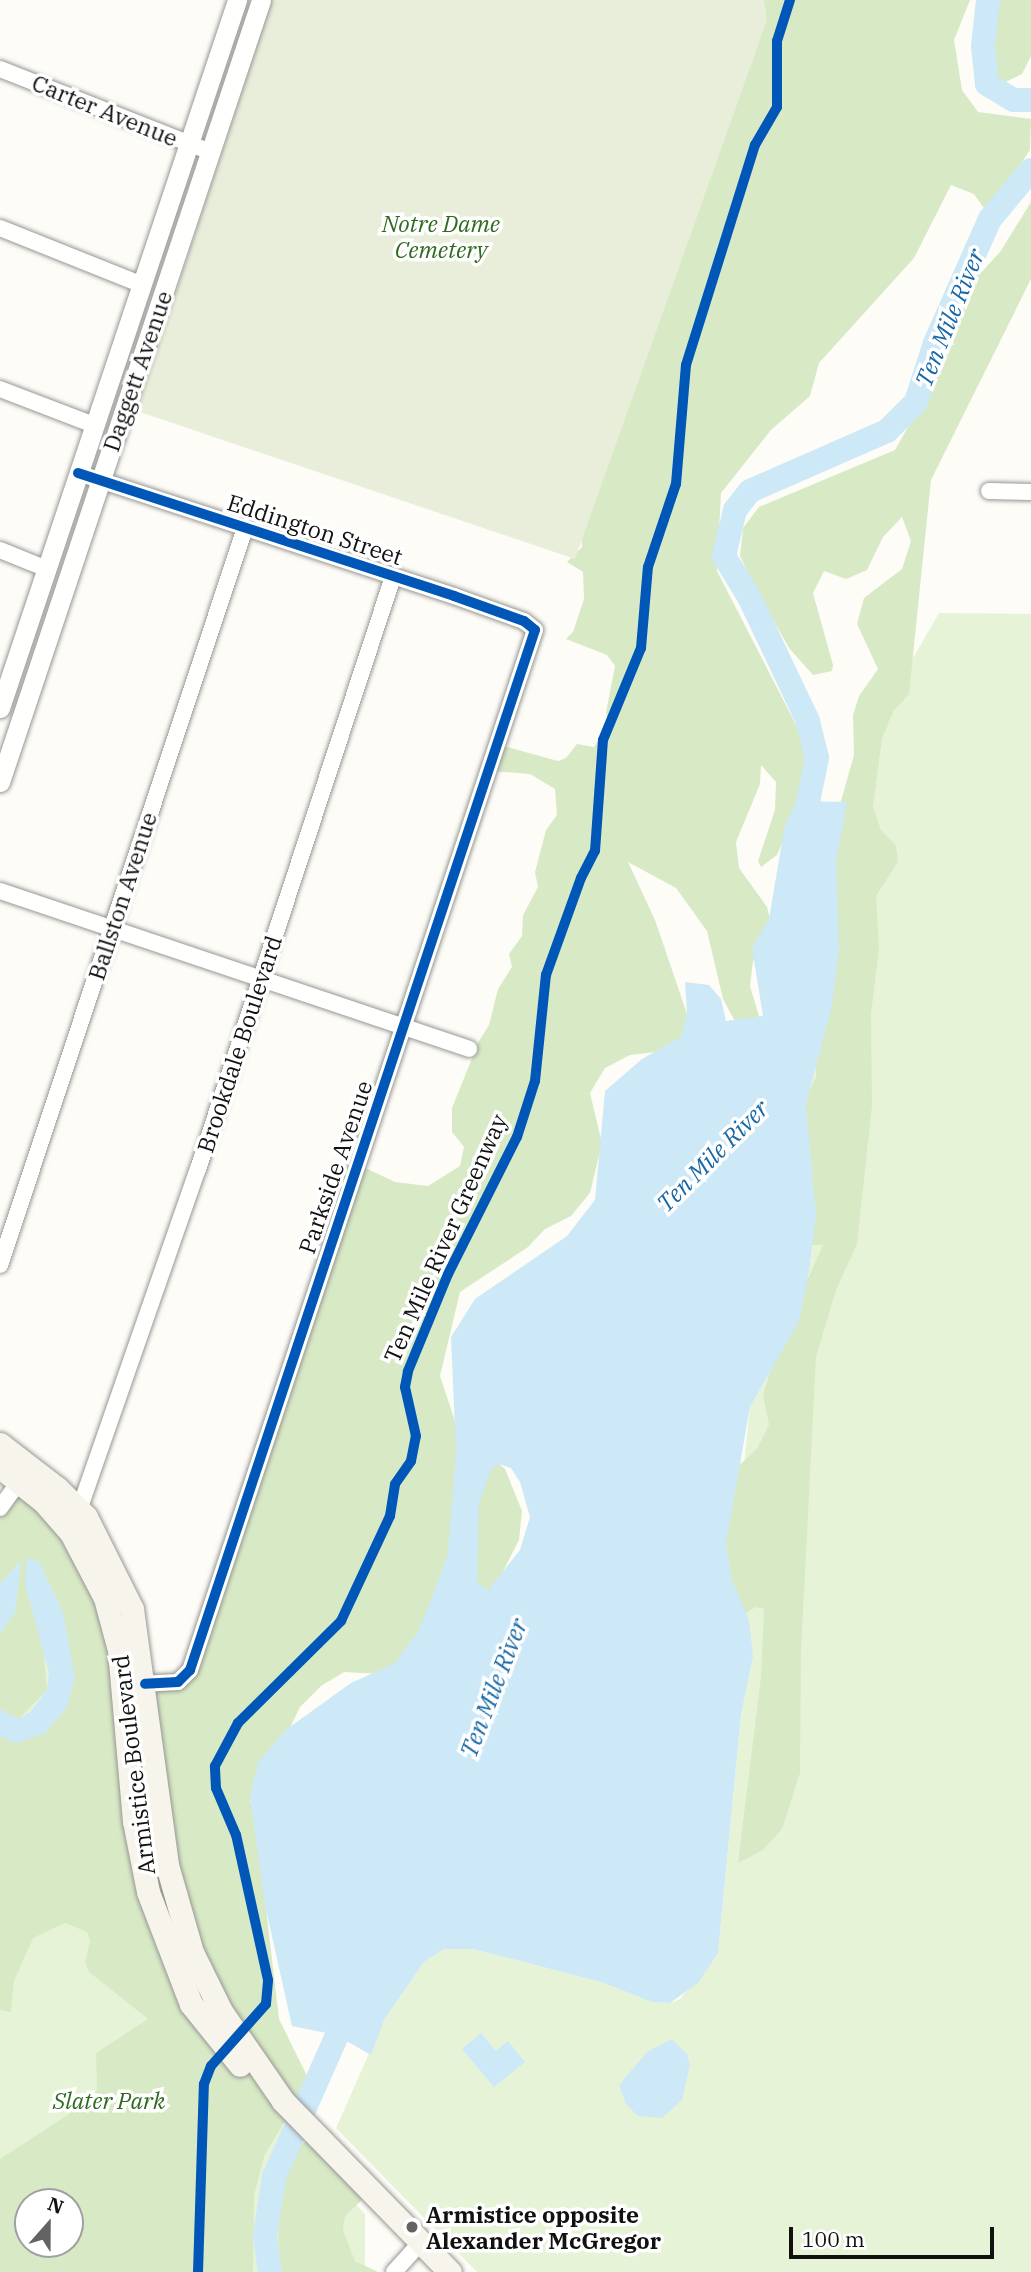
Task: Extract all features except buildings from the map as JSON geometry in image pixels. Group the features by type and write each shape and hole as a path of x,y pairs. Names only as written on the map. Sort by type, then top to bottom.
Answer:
{"main road":[{"name":"Armistice Boulevard","path":"0,1444 79,1510 102,1544 132,1609 145,1684 160,1834 179,1917 236,2037 283,2101"},
{"name":"Armistice Boulevard","path":"0,1467 72,1533 105,1598 120,1650 134,1821 148,1892 178,1976 191,2004 237,2062 283,2101 419,2244 450,2272"}],"street":[{"name":"Daggett Avenue","path":"0,708 237,0"},
{"name":"Daggett Avenue","path":"0,782 261,0"},
{"name":"Carter Avenue","path":"0,69 211,152"},
{"path":"0,229 140,284"},
{"path":"0,389 94,425"},
{"name":"Eddington Street","path":"78,473 524,621 535,630"},
{"path":"989,491 1031,492"},
{"name":"Ballston Avenue","path":"0,1265 245,528"},
{"path":"0,550 47,569"},
{"name":"Brookdale Boulevard","path":"79,1510 260,979 393,577"},
{"name":"Parkside Avenue","path":"145,1684 178,1682 190,1670 535,630"},
{"path":"0,891 469,1049"},
{"path":"0,1508 19,1482"},
{"path":"394,2272 419,2244"}],"green space":[{"name":"Notre Dame Cemetery","path":"272,0 764,0 767,20 575,559 137,411"},
{"path":"743,0 970,0 954,40 962,90 978,112 1031,119 1030,150 988,214 974,194 951,185 914,258 819,363 810,396 771,430 721,493 717,571 810,752 810,776 777,855 761,867 758,861 775,810 776,782 761,765 760,784 736,842 739,868 767,907 775,939 753,961 750,986 769,1050 738,1027 723,999 707,931 676,888 628,862 655,920 698,1046 666,1057 655,1052 630,1055 605,1068 590,1093 602,1143 590,1193 571,1216 545,1229 528,1247 460,1292 440,1376 457,1427 505,1469 522,1511 519,1540 493,1591 402,1675 344,1672 321,1686 300,1707 287,1734 263,1758 250,1800 267,1850 265,1900 279,2019 310,2082 307,2104 284,2123 265,2154 254,2195 253,2272 0,2272 0,2159 86,2103 97,2090 96,2053 148,2019 89,1972 85,1962 90,1941 87,1932 65,1923 33,1938 14,1981 11,2012 0,2010 0,1736 16,1743 67,1707 25,1584 43,1642 47,1690 19,1719 0,1709 0,1633 15,1612 20,1562 0,1584 0,1513 17,1490 51,1517 95,1593 115,1678 184,1677 359,1165 395,1182 428,1186 460,1166 464,1147 452,1132 452,1108 479,1041 489,1025 498,989 512,967 509,954 522,936 523,915 538,887 535,872 546,830 557,815 555,789 530,774 491,771 500,745 558,761 566,758 577,744 594,747 609,725 606,712 615,666 607,655 566,639 573,632 584,599 583,572 567,562 582,547 581,534"},
{"path":"998,0 1031,0 1031,56 1022,74 997,86 984,66 984,38"},
{"path":"1031,202 1031,279 931,480 909,694 894,710 882,738 873,807 881,830 896,846 898,862 876,896 879,948 871,1014 872,1106 857,1244 836,1290 816,1357 801,1651 800,1773 782,1829 763,1850 738,1863 761,1677 764,1609 756,1607 720,1628 697,1597 736,1468 757,1449 769,1425 763,1395 777,1348 823,1245 801,1245 806,1098 816,1077 815,1026 837,815 854,755 853,715 859,696 878,669 857,624 864,598 902,569 911,541 902,517 883,537 867,570 846,579 824,571 813,593 833,665 832,671 813,675 789,648 755,588 740,556 743,528 759,507 895,450 932,384 963,292 1000,252"},
{"path":"939,613 1031,614 1031,2272 477,2272 336,2128 384,2020 424,1962 444,1949 473,1949 601,1982 652,2002 670,2003 680,1999 718,1953 741,1715 753,1657 732,1580 750,1407 799,1321 809,1272 816,1216 806,1104 864,743"},
{"name":"Slater Park","path":"0,1527 198,2035 365,2214 365,2272 0,2272"},
{"path":"314,2136 368,2194 345,2216 343,2230 355,2261 378,2272 279,2272 278,2212 288,2166 299,2146"}],"water":[{"path":"798,801 847,802 836,860 839,948 832,1006 806,1104 816,1216 809,1272 799,1321 750,1407 726,1544 732,1580 749,1620 753,1657 741,1715 718,1953 698,1983 670,2003 652,2002 601,1982 473,1949 444,1949 424,1962 384,2020 371,2055 336,2035 292,2026 265,1905 250,1796 258,1762 287,1729 351,1683 395,1663 419,1630 448,1554 456,1452 451,1337 475,1299 567,1236 595,1200 605,1091 642,1059 681,1037 687,1013 685,982 709,985 721,999 726,1021 763,1016 752,948 769,919 785,824","holes":["499,1464 511,1468 520,1482 530,1517 520,1550 488,1590 477,1582 479,1504 491,1469"]},
{"path":"31,1558 39,1562 63,1612 75,1678 67,1707 44,1734 16,1743 0,1736 0,1709 19,1719 30,1712 47,1690 49,1673 25,1584 26,1561"},
{"path":"21,1561 15,1612 0,1633 0,1584"},
{"path":"481,2033 496,2051 508,2041 525,2062 494,2087 462,2049"},
{"path":"672,2039 687,2054 690,2065 682,2100 662,2118 638,2116 626,2104 619,2085 647,2052"}],"waterway":[{"name":"Ten Mile River","path":"988,0 983,46 987,84 1014,100 1031,100"},
{"name":"Ten Mile River","path":"802,831 817,758 808,721 749,597 724,556 735,510 750,491 887,431 916,402 935,343 990,219 1031,170"},
{"name":"Ten Mile River","path":"270,2272 265,2235 274,2177 351,2004"}],"cycle path":[{"name":"Ten Mile River Greenway","path":"198,2272 204,2084 211,2066 266,2004 268,1980 236,1835 216,1788 215,1766 238,1723 341,1621 390,1516 395,1484 411,1461 416,1436 405,1387 408,1371 448,1274 517,1137 535,1081 546,975 581,878 595,851 603,740 641,648 648,567 676,484 686,365 755,145 777,107 777,41 790,0"},
{"path":"78,473 454,596 524,621 535,630 190,1670 178,1682 145,1684"}],"place":[{"name":"Armistice opposite Alexander McGregor","path":"412,2227"}]}
